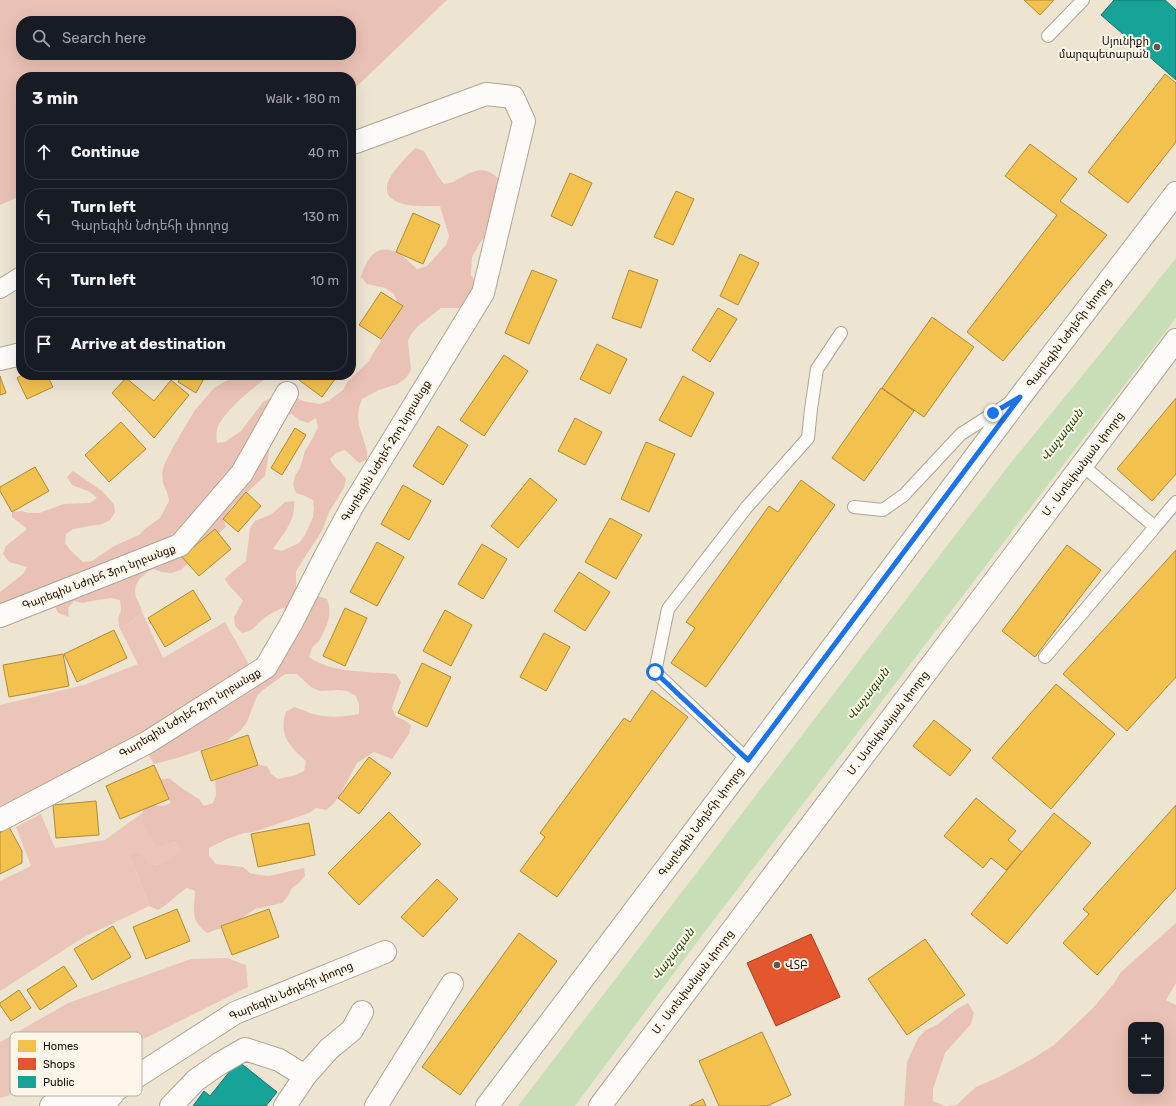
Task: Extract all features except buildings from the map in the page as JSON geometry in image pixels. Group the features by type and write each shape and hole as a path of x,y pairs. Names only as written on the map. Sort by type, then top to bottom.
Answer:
{"street":[{"name":"Գարեգին Նժդեհ 2րդ նրբանցք","path":"0,820 148,742 266,666 292,622 353,504 483,293 524,120 513,97 486,94 356,143"},
{"name":"Գարեգին Նժդեհի փողոց","path":"487,1106 1020,397 1176,193"},
{"path":"0,289 16,279"},
{"name":"Մ․ Ստեփանյան փողոց","path":"600,1106 1176,340"},
{"path":"0,359 16,355"},
{"name":"Գարեգին Նժդեհ 3րդ նրբանցք","path":"0,616 180,545 242,473 287,393"},
{"name":"Գարեգին Նժդեհի փողոց","path":"142,1076 235,1013 385,952"},
{"path":"376,1106 452,984"},
{"path":"285,1106 305,1076 329,1049 352,1030 362,1012"},
{"path":"171,1106 196,1080 218,1064 245,1049 280,1060 305,1076"},
{"name":"Գարեգին Նժդեհի փողոց","path":"51,1106 110,1098"}],"lane":[{"path":"1048,36 1083,0"},
{"path":"748,760 655,672 668,608 746,508 808,438 817,369 841,333"},
{"path":"854,507 882,510 904,495 960,434 1020,397"},
{"path":"1082,465 1155,527"},
{"path":"1045,657 1176,502"}],"shaded area":[{"path":"0,0 447,0 356,87 356,72 16,72 16,198 0,205"},
{"path":"415,148 424,151 444,184 452,182 469,173 485,170 494,175 504,185 489,235 481,241 472,257 471,275 476,283 469,305 459,308 441,308 418,326 408,341 411,370 406,378 398,384 379,390 362,399 358,416 359,425 367,451 367,460 359,463 345,450 336,453 330,459 333,465 346,479 344,488 329,512 323,529 296,571 296,589 301,596 319,596 327,599 329,605 327,626 319,641 312,648 309,657 318,662 340,669 396,674 401,682 392,708 395,716 411,725 409,734 392,759 374,752 357,763 338,798 326,810 316,808 309,813 254,832 244,833 209,848 209,856 216,864 243,867 250,873 269,876 304,868 305,876 292,888 282,903 255,909 233,924 207,933 195,919 195,891 187,888 158,910 149,906 132,862 130,854 139,852 151,865 160,864 181,850 175,842 157,846 144,827 142,814 146,805 163,806 171,803 162,788 160,780 169,778 199,799 204,806 213,803 216,795 215,776 232,769 250,768 258,765 267,766 271,774 278,779 296,775 304,771 306,761 295,751 287,740 285,734 284,720 286,712 294,707 313,714 330,717 359,714 359,705 356,696 347,691 320,691 311,687 297,674 285,674 257,696 247,722 241,730 226,741 181,757 154,764 149,756 152,746 239,691 292,611 283,608 272,613 250,630 242,633 235,626 234,617 243,601 225,579 246,561 250,528 255,521 272,514 285,502 294,501 293,515 288,527 273,549 282,551 299,543 305,535 313,517 313,500 296,493 293,485 305,451 318,427 316,418 308,423 299,420 292,414 284,416 271,440 265,476 233,505 223,519 226,527 219,533 209,535 197,548 187,564 181,570 171,573 153,569 142,576 137,583 135,592 142,612 128,624 119,627 118,618 121,610 120,600 111,598 83,603 74,601 68,608 69,617 58,613 51,597 0,611 0,592 23,574 27,567 9,562 3,554 6,546 27,529 12,517 12,512 21,511 39,513 64,504 90,503 97,498 90,492 72,485 67,477 73,471 102,491 114,504 115,512 110,520 102,524 73,529 66,534 65,543 70,550 83,562 92,561 114,546 139,535 160,518 169,501 163,483 162,474 164,465 195,410 214,388 228,380 264,380 243,397 223,418 217,429 217,443 225,442 241,431 263,402 279,393 287,393 303,401 320,404 328,401 343,390 349,380 356,380 356,373 368,362 393,321 398,303 394,294 385,288 367,284 361,277 368,260 376,252 387,249 400,254 417,269 427,266 446,245 449,236 440,206 417,206 403,204 392,199 387,193 387,186 390,178 402,161"},
{"path":"142,612 163,658 225,622 251,668 136,743 0,807 0,705 84,685 138,664 119,627 128,624"},
{"path":"142,813 143,823 166,845 175,842 182,850 172,858 156,865 151,865 139,852 132,862 149,906 84,937 0,991 0,881 31,866 16,827 41,814 55,848 105,840"},
{"path":"1176,923 1176,983 1166,1000 1176,1005 1176,1106 945,1106 957,1105 976,1087 999,1077 1054,1045 1093,1008 1114,983 1121,972"},
{"path":"227,958 246,965 248,987 142,1039 142,1032 17,1032 68,1003 191,959"},
{"path":"968,1003 974,1013 971,1024 945,1053 933,1089 933,1101 945,1106 904,1106 907,1062 918,1038 926,1030 938,1024 957,1009"},
{"path":"10,1036 10,1095 0,1098 0,1042"}],"water":[{"name":"Վաչագան","path":"1176,258 1176,318 703,934 575,1106 518,1106 1009,465"}],"place":[{"name":"Սյունիքի մարզպետարան","path":"1157,47"},
{"name":"ՎՏԲ","path":"777,965"}],"route":[{"path":"655,672 748,760 1020,397 993,413"}]}
